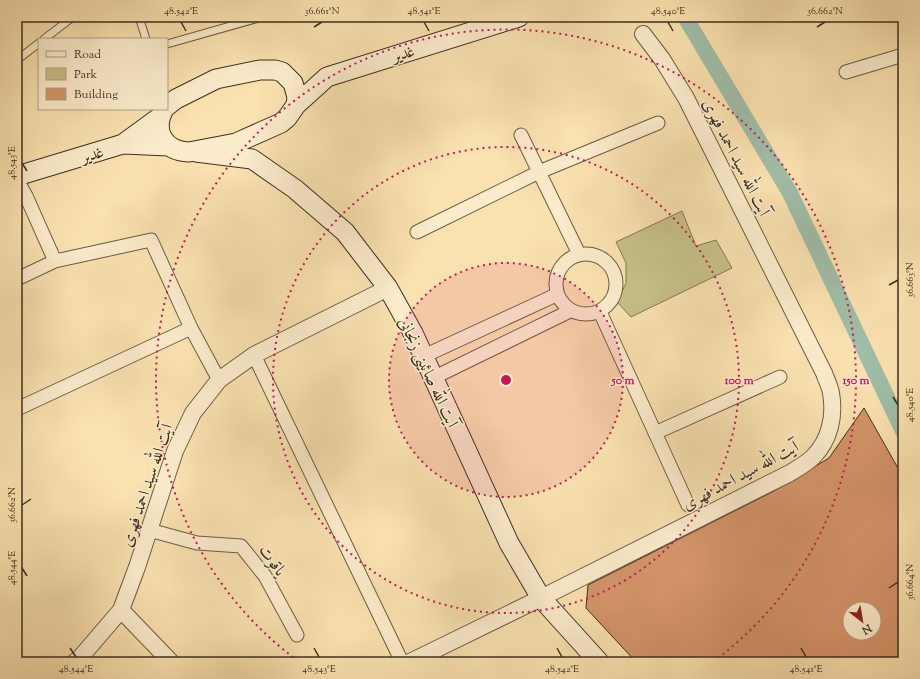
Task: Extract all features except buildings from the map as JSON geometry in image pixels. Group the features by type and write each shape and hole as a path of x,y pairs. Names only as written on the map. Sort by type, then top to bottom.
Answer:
{"main road":[{"name":"غدیر","path":"274,126 288,118 296,105 327,77 519,17"},
{"name":"غدیر","path":"168,106 176,99 216,79 267,69 282,72 288,77"},
{"path":"288,77 327,77"},
{"path":"288,77 293,83 297,97 296,105"},
{"name":"غدیر","path":"17,176 123,144 164,110"},
{"path":"164,110 159,125 160,133 168,146 181,152 196,152 236,143 274,126"},
{"path":"252,159 274,126"},
{"path":"123,144 168,146"},
{"name":"آیت الله صائینی زنجانی","path":"196,152 252,159 295,188 345,232 388,288 413,333 509,543 541,598 599,662"}],"street":[{"name":"آیت الله سید احمد فهری","path":"410,662 790,473 813,458 824,443 830,428 833,410 831,392 824,373 686,98 662,59 643,34"},
{"path":"846,72 903,55"},
{"path":"417,232 539,172 658,123"},
{"path":"521,135 579,254"},
{"path":"17,180 26,196 55,261"},
{"path":"17,279 55,261 151,240 191,328 219,380"},
{"path":"579,254 597,255 611,266 617,282 613,300 600,312 585,316 570,311 556,295 555,277 564,262 579,254"},
{"name":"آیت الله سید احمد فهری","path":"75,662 121,610 137,567 175,451 193,413 219,380 254,355 388,288"},
{"path":"424,356 556,295"},
{"path":"433,378 570,311"},
{"path":"600,312 688,505"},
{"path":"17,409 191,328"},
{"path":"254,355 402,662"},
{"path":"655,433 780,377"},
{"name":"یاقوت","path":"149,530 197,543 240,546 265,576 297,635"},
{"path":"121,610 171,662"}],"lane":[{"path":"45,38 73,17"},
{"path":"139,17 146,38"},
{"path":"168,44 262,17"},
{"path":"17,60 38,44"}],"green space":[{"path":"682,211 696,246 716,240 732,268 631,317 617,302 626,283 626,263 616,242"}],"waterway":[{"path":"685,17 790,193 903,431"}]}
